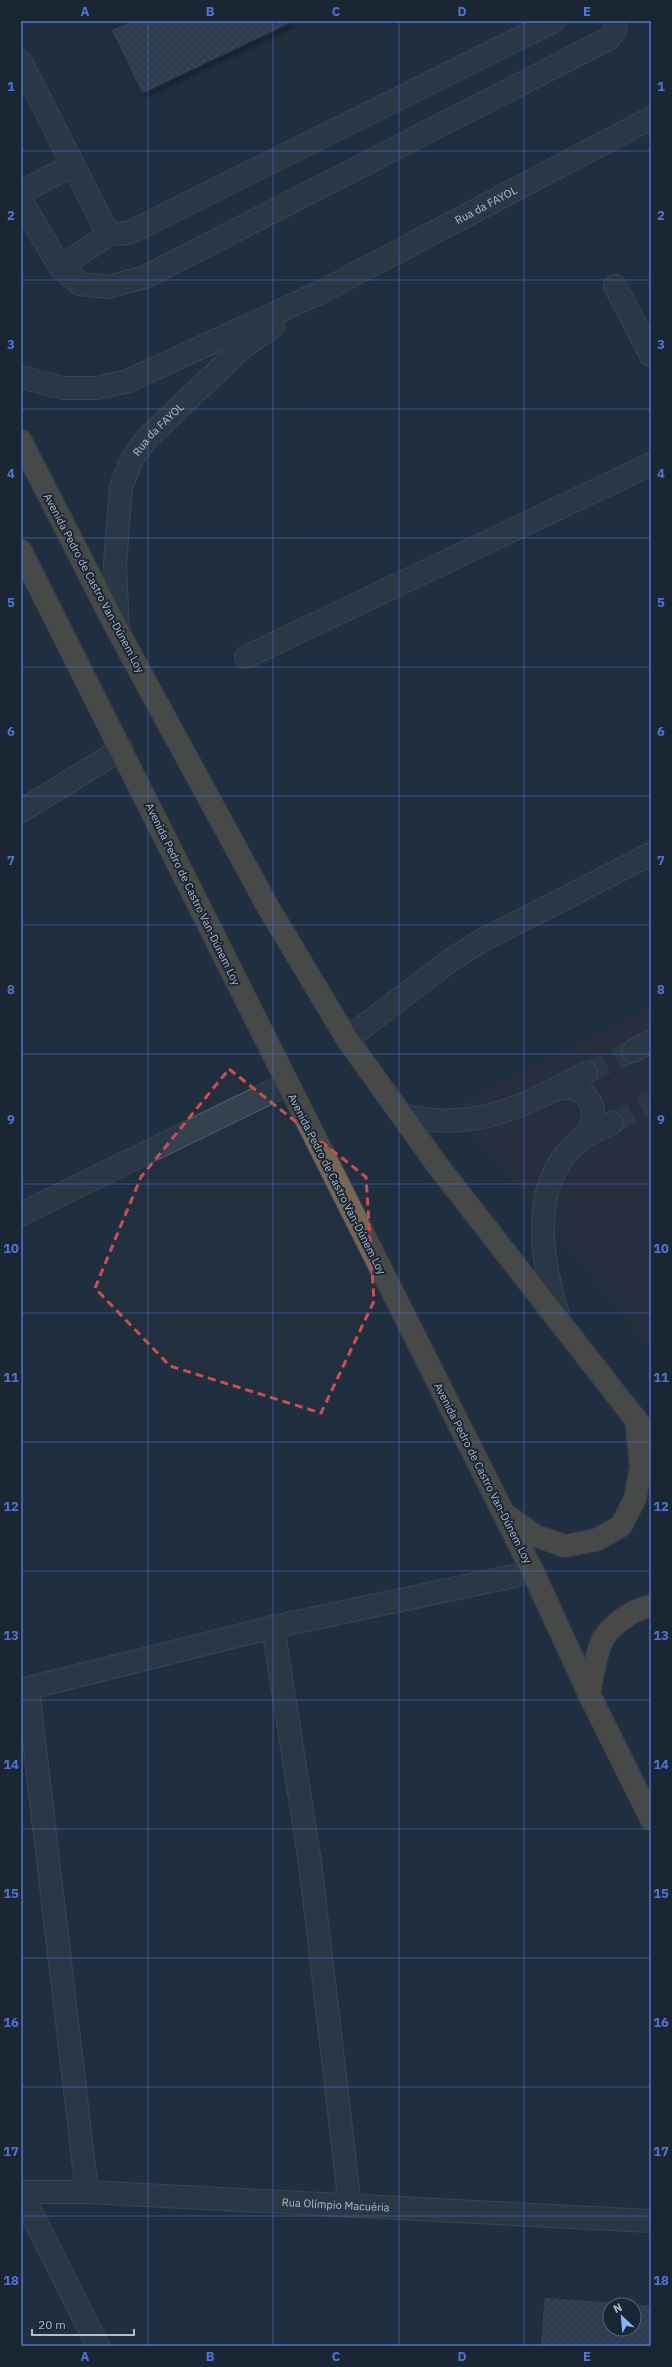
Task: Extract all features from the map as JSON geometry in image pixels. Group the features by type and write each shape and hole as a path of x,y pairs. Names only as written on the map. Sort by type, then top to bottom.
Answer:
{"highway":[{"name":"Avenida Pedro de Castro Van-Dúnem Loy","path":"21,441 118,631 268,907 348,1039 443,1172 651,1439"},
{"name":"Avenida Pedro de Castro Van-Dúnem Loy","path":"21,550 122,749 287,1084 533,1572 589,1694 651,1819"},
{"path":"503,1513 536,1536 565,1546 596,1540 621,1526 635,1499 641,1467 636,1419"},
{"path":"589,1694 600,1644 618,1621 644,1607 651,1606"}],"street":[{"path":"21,62 104,226 111,233 121,234 131,232 554,21"},
{"path":"21,200 60,267 80,284 108,288 145,277 608,39 614,34 617,27 615,21"},
{"name":"Rua da FAYOL","path":"21,377 63,388 97,388 128,381 322,292 651,118"},
{"path":"21,192 73,165"},
{"path":"60,267 111,233"},
{"path":"615,286 651,355"},
{"name":"Rua da FAYOL","path":"118,631 115,564 121,487 132,459 148,438 243,347 322,292"},
{"path":"246,658 651,464"},
{"path":"21,811 122,749"},
{"path":"348,1039 451,960 481,941 651,854"},
{"path":"402,1114 422,1120 444,1121 486,1117 513,1110 586,1073"},
{"path":"21,1214 287,1084"},
{"path":"554,1090 563,1088 578,1090 591,1104 593,1122 590,1131 573,1146 560,1162 546,1197 544,1229 545,1261 551,1292 560,1323"},
{"path":"583,1138 612,1123"},
{"path":"87,2192 25,1689 273,1627 533,1572"},
{"path":"273,1627 310,1862 350,2206"},
{"path":"21,2192 98,2346"},
{"name":"Rua Olímpio Macuéria","path":"21,2192 87,2192 651,2221"}],"highlighted area":[{"path":"229,1069 366,1177 374,1301 321,1413 170,1366 95,1288 141,1177"}],"shaded area":[{"path":"651,1007 651,1347 452,1108"}],"building":[{"path":"131,21 295,21 142,94 111,30"},
{"path":"544,2297 602,2301 602,2337 642,2337 642,2304 651,2305 651,2346 540,2346"}],"tunnel":[{"path":"586,1073 633,1051"},
{"path":"612,1123 651,1103"}]}
